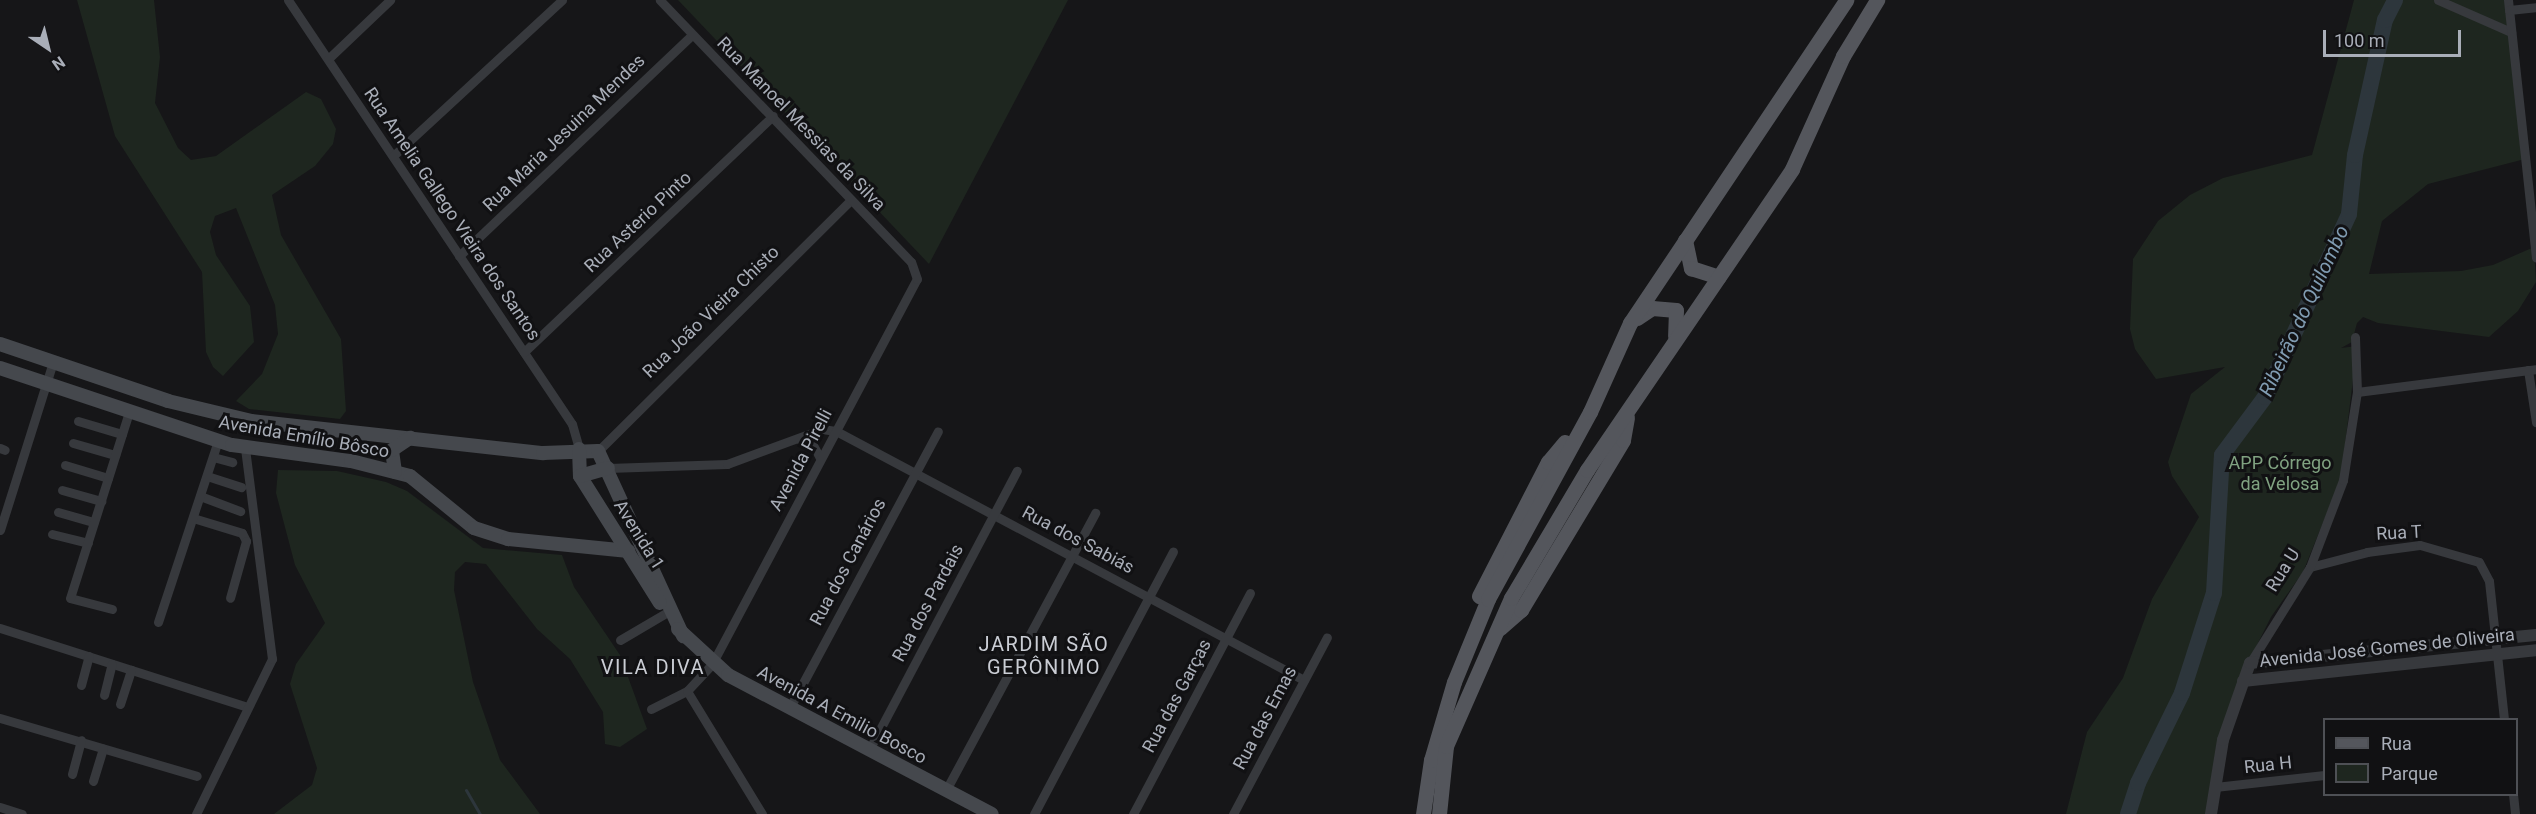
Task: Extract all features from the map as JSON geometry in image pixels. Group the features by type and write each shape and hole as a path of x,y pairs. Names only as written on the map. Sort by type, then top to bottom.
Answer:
{"main road":[{"path":"1423,814 1431,760 1454,682 1488,599 1590,412 1630,323 1846,0"},
{"path":"1438,814 1446,746 1511,598 1628,410 1792,169 1843,56 1877,0"},
{"path":"1685,240 1691,268 1719,277"},
{"path":"1630,323 1652,308 1676,310 1680,320 1675,342"},
{"name":"Avenida Emílio Bôsco","path":"0,344 203,411 351,434 412,438 543,453 579,449 598,451"},
{"name":"Avenida Emílio Bôsco","path":"0,368 212,440 245,448 351,461 410,476 474,528 508,539 628,551"},
{"path":"203,411 215,425 212,440"},
{"path":"395,472 392,450 412,438"},
{"path":"579,449 580,476 609,468"},
{"path":"598,451 609,468 683,636"},
{"name":"Avenida 1","path":"580,476 666,613 683,636"},
{"name":"Avenida A Emilio Bosco","path":"683,636 712,664 789,709 992,814"}],"street":[{"name":"Rua Amelia Gallego Vieira dos Santos","path":"288,0 579,435 579,449"},
{"path":"328,59 390,0"},
{"path":"393,156 562,0"},
{"name":"Rua Manoel Messias da Silva","path":"660,0 773,116 916,272"},
{"path":"2438,0 2511,32"},
{"path":"2508,0 2536,257"},
{"path":"2509,10 2536,7"},
{"name":"Rua Maria Jesuina Mendes","path":"459,256 692,35"},
{"name":"Rua Asterio Pinto","path":"524,351 773,116"},
{"name":"Rua João Vieira Chisto","path":"598,451 851,200"},
{"name":"Avenida Pirelli","path":"687,691 712,664 820,458 914,291 916,272"},
{"name":"Rua U","path":"2211,814 2214,787 2242,681 2250,663 2310,567 2343,480 2357,392 2355,337"},
{"path":"0,530 48,384 53,362"},
{"path":"2357,392 2532,369 2536,422"},
{"path":"112,609 70,598 129,412"},
{"path":"78,421 122,434"},
{"path":"609,468 727,464 801,441 822,429 836,431"},
{"name":"Rua dos Sabiás","path":"836,431 1304,680"},
{"name":"Rua dos Canários","path":"789,709 938,431"},
{"path":"158,622 213,457 212,440"},
{"path":"801,441 812,443 820,458"},
{"path":"74,443 115,455"},
{"path":"196,814 273,648 245,448"},
{"path":"213,457 232,462"},
{"path":"65,465 108,478"},
{"name":"Rua dos Pardais","path":"869,750 1017,471"},
{"path":"207,476 241,488"},
{"path":"62,490 101,501"},
{"path":"200,496 240,511"},
{"path":"58,512 94,522"},
{"path":"946,790 1095,513"},
{"path":"193,518 242,533 246,541 230,598"},
{"path":"52,534 88,543"},
{"name":"Rua T","path":"2310,567 2367,552 2420,546 2463,555 2486,571 2495,639"},
{"path":"1034,814 1173,551"},
{"name":"Rua das Garças","path":"1133,814 1250,593"},
{"path":"620,640 666,613"},
{"path":"0,628 247,707"},
{"name":"Avenida José Gomes de Oliveira","path":"2250,663 2536,635"},
{"name":"Rua das Emas","path":"1233,814 1327,637"},
{"path":"2495,639 2504,718"},
{"name":"Avenida José Gomes de Oliveira","path":"2242,681 2497,657 2536,650"},
{"path":"81,685 89,656"},
{"path":"104,695 112,664"},
{"path":"120,704 131,670"},
{"path":"651,709 687,691 762,814"},
{"path":"0,718 197,776"},
{"path":"72,774 81,741"},
{"path":"93,781 103,748"},
{"name":"Rua H","path":"2214,787 2323,775"},
{"path":"2513,796 2515,814"},
{"path":"0,807 22,814"}],"green space":[{"path":"77,0 154,0 160,57 155,103 178,148 191,160 216,156 306,92 321,99 336,129 333,144 315,166 272,195 281,235 341,339 346,411 340,419 249,409 236,401 262,374 278,334 275,305 236,208 215,216 210,232 216,255 250,306 254,342 223,376 213,367 206,352 202,272 115,136"},
{"path":"678,0 1068,0 929,264"},
{"name":"APP Córrego da Velosa","path":"2354,0 2508,0 2525,159 2428,184 2382,221 2369,274 2461,271 2493,265 2534,247 2536,282 2518,311 2489,337 2378,323 2363,317 2357,323 2352,342 2341,348 2357,346 2341,478 2303,572 2271,617 2235,689 2206,814 2066,814 2087,732 2123,678 2152,599 2199,517 2172,476 2168,462 2191,394 2225,367 2156,379 2135,349 2130,329 2133,259 2158,221 2190,195 2223,178 2312,155"},
{"path":"278,470 337,471 386,482 407,491 483,548 562,555 574,587 620,655 647,729 620,747 605,744 603,712 570,659 537,629 486,564 465,562 455,572 454,590 473,682 500,760 540,814 274,814 312,785 317,768 290,684 296,664 325,623 295,565 276,493"}],"waterway":[{"name":"Ribeirão do Quilombo","path":"2128,814 2138,783 2182,693 2214,593 2222,455 2265,397 2349,214 2355,155 2385,20 2395,0"},
{"path":"466,790 480,814"}],"district":[{"name":"JARDIM SÃO GERÔNIMO","path":"1044,656"},
{"name":"VILA DIVA","path":"653,667"}]}
